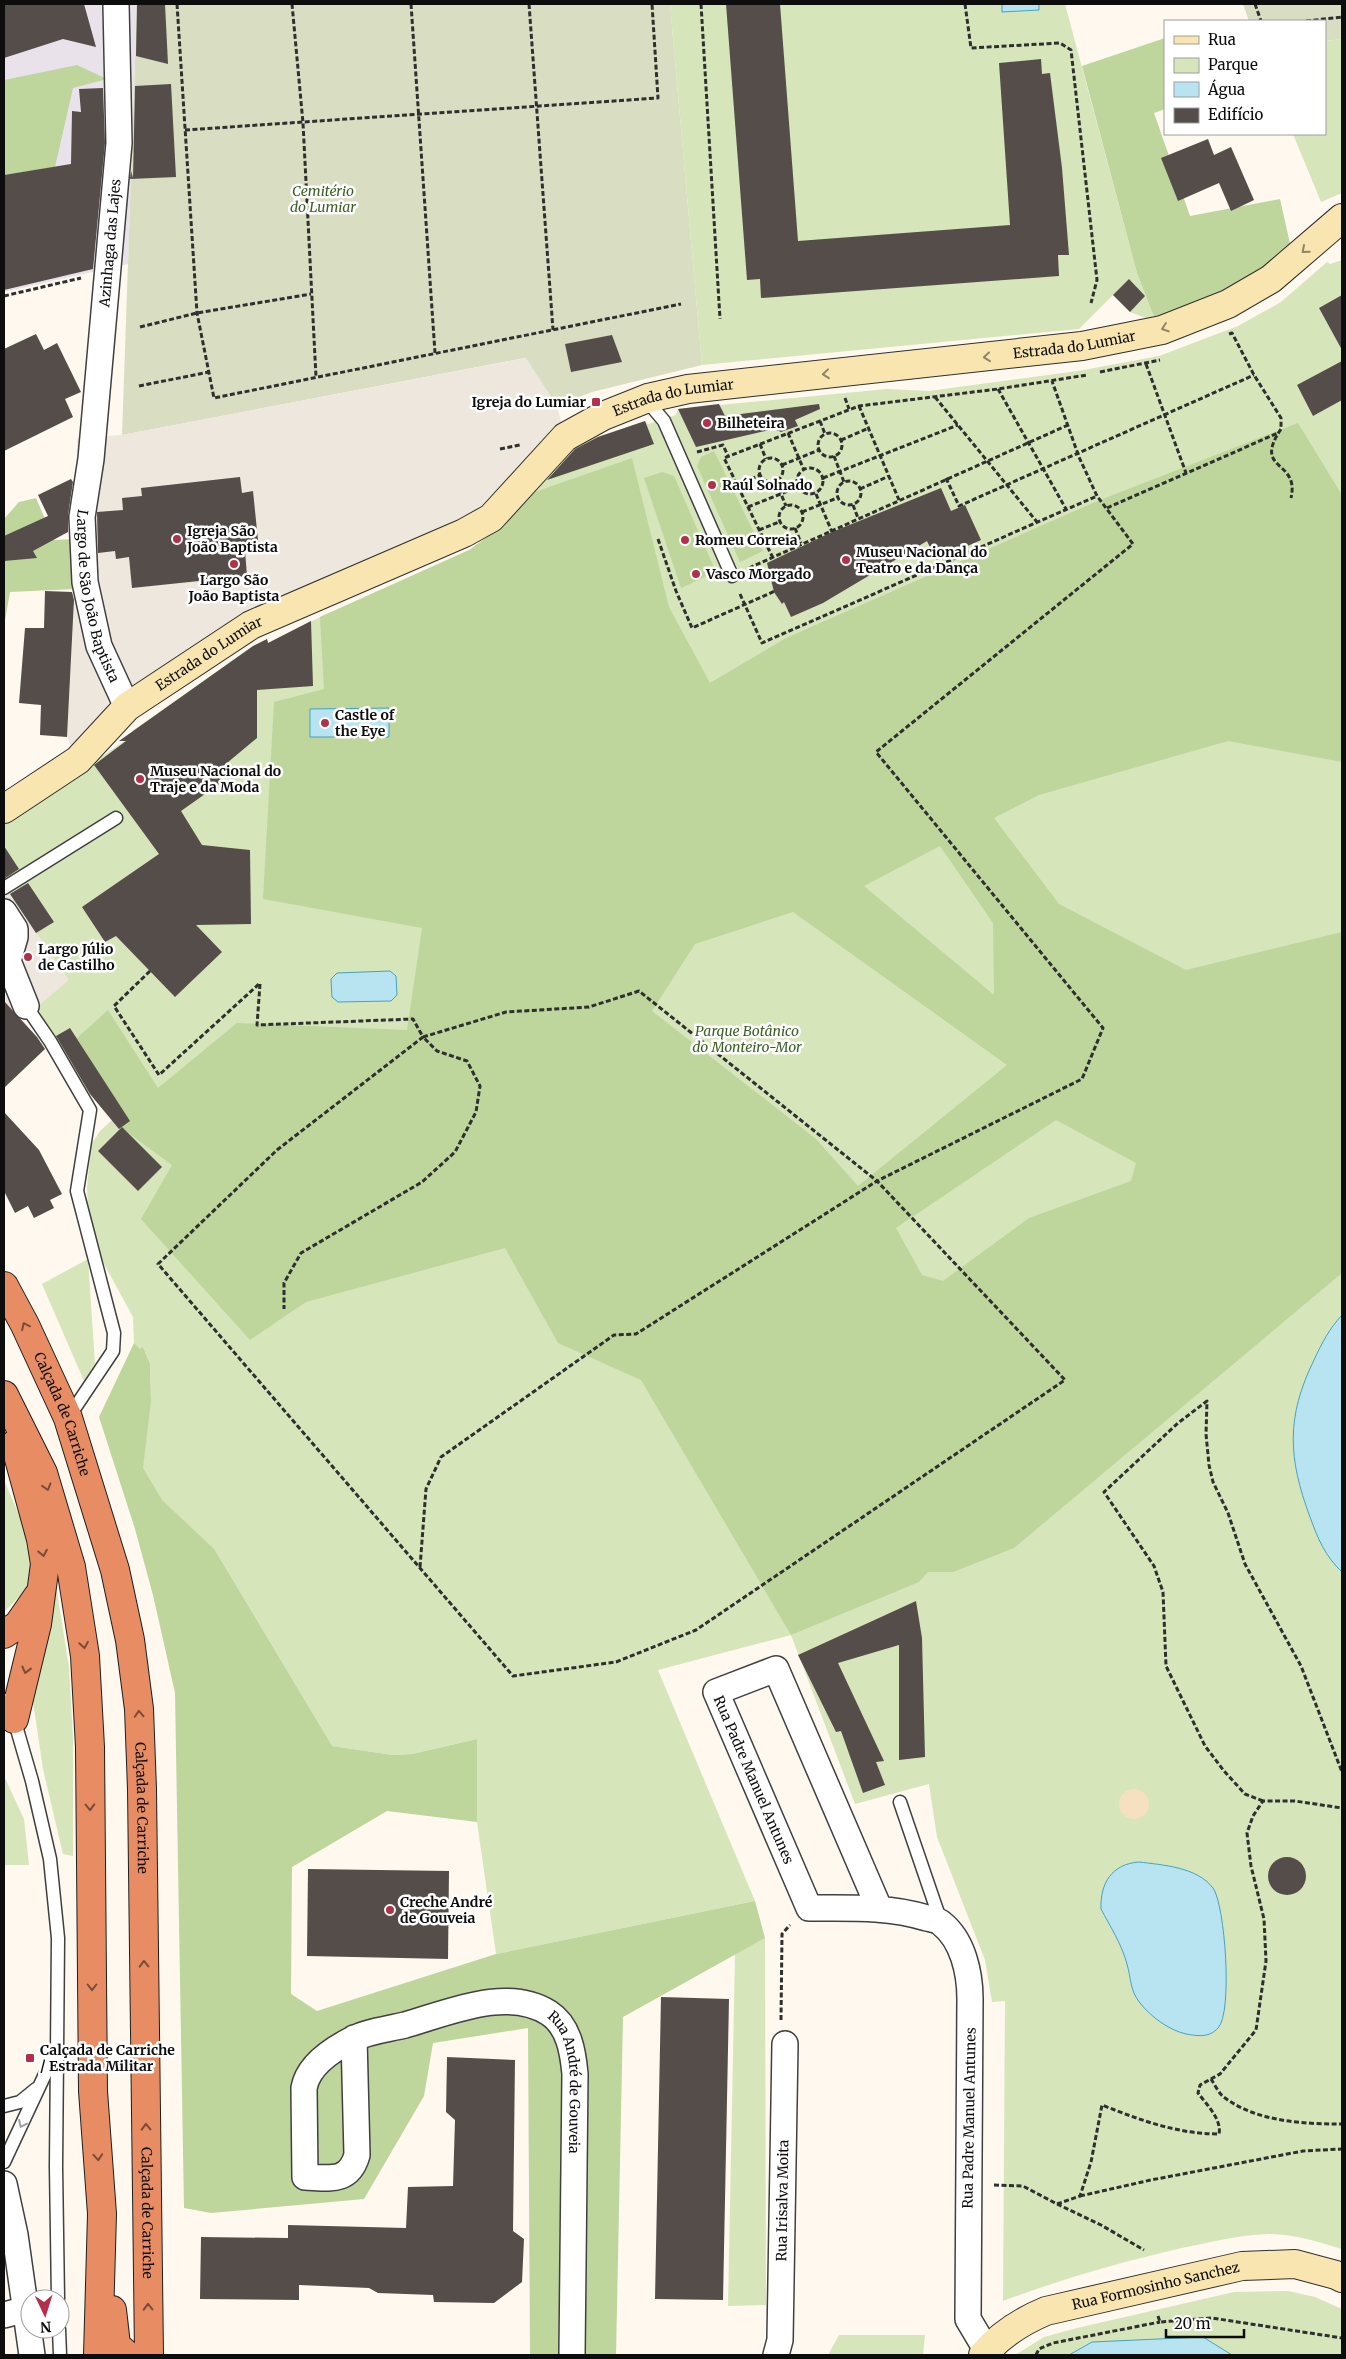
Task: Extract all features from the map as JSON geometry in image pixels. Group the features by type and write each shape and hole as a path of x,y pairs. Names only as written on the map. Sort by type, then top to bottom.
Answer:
{"highway":[{"name":"Calçada de Carriche","path":"4,1286 25,1325 68,1418 115,1570 130,1640 139,1709 149,2355"},
{"path":"4,1396 43,1473 71,1567 86,1656 90,1747 93,2091 102,2214 114,2336 116,2345 127,2355"},
{"path":"4,1404 41,1538 46,1564 37,1624 9,1710"},
{"path":"4,1634 18,1625 43,1588"},
{"path":"98,2355 102,2214"}],"street":[{"name":"Azinhaga das Lajes","path":"88,482 119,143 116,4"},
{"name":"Estrada do Lumiar","path":"4,809 78,760 127,707 251,625 464,534 491,518 565,437 603,416 648,398 688,389 1082,346 1162,330 1228,304 1272,279 1342,218"},
{"name":"Largo de São João Baptista","path":"88,482 82,517 85,582 99,646 127,707"},
{"path":"4,912 15,929 15,938 8,960 16,997"},
{"name":"Rua Padre Manuel Antunes","path":"809,1908 716,1692 776,1669 879,1908"},
{"path":"809,1908 879,1908 907,1912 941,1922"},
{"name":"Rua Padre Manuel Antunes","path":"941,1922 963,1954 970,1984 968,2319 985,2353"},
{"name":"Rua André de Gouveia","path":"354,2038 358,2155 354,2165 347,2173 337,2178 305,2177 304,2088 306,2077 323,2059 354,2038 490,2003 515,2002 533,2005 550,2014 562,2026 570,2042 575,2074 572,2355"},
{"name":"Rua Irisalva Moita","path":"776,2355 780,2340 785,2044"},
{"path":"4,2184 15,2312 32,2355"},
{"name":"Rua Formosinho Sanchez","path":"985,2353 1012,2328 1046,2311 1242,2266 1295,2264 1342,2278"}],"lane":[{"path":"648,398 652,408 664,421 732,576"},
{"path":"4,888 116,818"},
{"path":"16,997 50,1041 90,1110 77,1192 114,1333 113,1351 68,1418"},
{"path":"9,1710 32,1781 50,1859 58,1938 56,2176 58,2289"},
{"path":"900,1802 941,1922"},
{"path":"4,2162 57,2049"},
{"path":"4,2106 20,2102 41,2084"},
{"path":"59,2339 60,2355"}],"path":[{"path":"177,4 197,313 214,398 681,304"},
{"path":"292,4 302,123 316,377"},
{"path":"411,4 435,353"},
{"path":"529,4 553,330"},
{"path":"185,130 658,98 652,4"},
{"path":"701,4 720,319"},
{"path":"965,4 971,48 1060,43 1070,50 1097,280 1091,303"},
{"path":"1255,4 1261,20"},
{"path":"1315,20 1342,17"},
{"path":"4,296 108,272"},
{"path":"140,327 197,313 311,294"},
{"path":"1232,333 1254,375 1281,418 1282,425 1271,445 1271,453 1274,460 1290,477 1292,498"},
{"path":"1146,364 1186,473"},
{"path":"140,386 209,372"},
{"path":"946,478 959,506 1254,375"},
{"path":"420,1568 426,1489 441,1457 614,1336 636,1334 877,1181 1082,1079 1103,1028 876,752 1132,544 1097,496 1078,453 1052,381"},
{"path":"998,389 1066,509"},
{"path":"935,397 1037,522"},
{"path":"845,398 849,409"},
{"path":"773,558 724,458 728,456 859,406 900,500"},
{"path":"820,420 825,434"},
{"path":"823,478 958,425"},
{"path":"764,561 1068,425"},
{"path":"841,440 869,428"},
{"path":"1107,508 1279,432"},
{"path":"788,433 804,470"},
{"path":"833,433 841,440 842,448 834,456 827,457 819,450 818,442 825,434 833,433"},
{"path":"760,444 766,459"},
{"path":"699,452 723,445 728,456"},
{"path":"782,465 819,450"},
{"path":"834,456 844,482"},
{"path":"774,458 782,465 782,477 776,482 764,481 760,475 759,467 766,459 774,458"},
{"path":"815,469 823,478 823,486 816,494 805,494 798,487 798,477 804,470 815,469"},
{"path":"737,485 760,475"},
{"path":"860,489 889,476"},
{"path":"776,482 786,506"},
{"path":"837,498 846,505 853,505 859,500 860,489 855,483 844,482"},
{"path":"837,498 837,490 844,482"},
{"path":"748,507 798,487"},
{"path":"816,494 831,531"},
{"path":"732,576 762,644 1097,496"},
{"path":"802,512 837,498"},
{"path":"853,505 858,518"},
{"path":"786,506 797,507 802,512 801,524 795,528 788,529 779,522 780,511 786,506"},
{"path":"759,530 779,522"},
{"path":"795,528 801,543"},
{"path":"658,539 676,591 692,628 775,591"},
{"path":"150,971 114,1006 159,1075 260,984 258,1025 413,1019 423,1037 437,1051 467,1062 480,1086 476,1112 455,1152 422,1182 300,1253 284,1283 284,1309"},
{"path":"639,990 877,1181 1065,1380 696,1630 616,1662 513,1676 158,1264 277,1150 423,1037 506,1012 589,1008 639,990"},
{"path":"1342,1772 1301,1666 1245,1564 1228,1513 1214,1482 1209,1465 1206,1434 1207,1401 1178,1423 1104,1492 1154,1566 1163,1592 1166,1666 1205,1746 1245,1794 1263,1801 1295,1801 1342,1808"},
{"path":"1080,2196 1091,2162 1102,2105 1148,2123 1179,2131 1219,2134 1220,2128 1214,2114 1198,2093 1200,2084 1220,2074 1256,2030 1262,2000 1266,1961 1264,1919 1251,1866 1247,1833 1253,1816 1263,1801"},
{"path":"785,2044 781,2022 782,1934 809,1908"},
{"path":"1211,2079 1224,2097 1247,2110 1298,2123 1342,2124"},
{"path":"1057,2204 1080,2196 1151,2180 1303,2151 1342,2149"},
{"path":"1005,2186 1023,2186 1101,2225 1144,2250"},
{"path":"1158,2316 1160,2322"},
{"path":"1036,2355 1039,2349 1053,2343 1160,2322 1212,2318 1342,2338"}],"shaded area":[{"path":"4,4 137,4 128,264 4,292"},
{"name":"Largo São João Baptista","path":"526,358 557,406 565,437 513,494 251,625 78,760 67,737 75,589 77,438 122,435"},
{"name":"Largo Júlio de Castilho","path":"4,885 69,980 37,1007 12,1010 4,1006"}],"green space":[{"name":"Cemitério do Lumiar","path":"137,4 670,4 702,365 592,392 557,406 525,358 122,435"},
{"path":"670,4 1065,4 1137,273 1156,322 1130,312 1113,295 1079,329 702,365"},
{"path":"1243,4 1342,4 1342,39 1326,41 1326,20 1249,20"},
{"path":"1164,38 1164,109 1154,113 1190,216 1280,199 1291,248 1241,283 1156,322 1137,273 1082,66"},
{"path":"1342,39 1342,193 1321,202 1293,135 1326,135 1326,41"},
{"path":"77,65 107,79 73,88 55,167 4,175 4,80"},
{"name":"Parque Botânico do Monteiro-Mor","path":"1342,260 1342,2249 1287,2235 1268,2234 1236,2237 1114,2265 1047,2285 1003,2301 1005,2001 992,2002 985,1960 937,1837 929,1784 855,1804 791,1635 658,1670 755,1901 496,1954 477,1822 477,1739 412,1754 393,1755 312,1743 165,1645 136,1523 151,1397 150,1364 143,1347 140,1350 134,1343 133,1317 98,1253 89,1231 87,1188 91,1145 100,1131 112,1120 85,1088 52,1038 37,1007 36,933 4,885 4,824 133,735 132,731 253,646 267,639 269,643 320,617 470,550 501,527 519,510 565,453 585,441 645,421 648,424 676,415 678,409 887,389 929,391 1078,371 1159,356 1238,326 1281,302 1327,262 1330,264"},
{"path":"1298,423 1342,495 1342,762 1228,741 1039,795 994,818 1059,904 1186,970 1342,932 1342,1273 1014,1548 953,1572 928,1572 919,1582 791,1635 641,1380 558,1343 505,1248 306,1302 250,1340 141,1219 172,1165 112,1121 122,1110 77,1038 108,1010 158,1088 237,1023 407,1030 422,928 263,899 274,702 324,689 320,617 469,550 501,527 535,492 632,458 669,607 710,683 786,638 1095,502","holes":["940,846 993,923 994,995 864,886","793,912 1007,1065 858,1186 816,1139 652,1011 695,944","1056,1120 1136,1163 1131,1181 1029,1218 943,1281 922,1275 896,1228"]},
{"path":"714,451 763,551 740,562 697,466 701,457"},
{"path":"662,472 674,476 716,572 681,588 644,478"},
{"path":"36,498 54,540 75,539 75,589 10,592 4,626 4,519 19,502"},
{"path":"88,1259 95,1364 84,1381 42,1284"},
{"path":"134,1343 140,1349 143,1347 150,1364 151,1401 143,1468 162,1500 214,1549 332,1746 393,1755 412,1754 477,1739 477,1822 387,1811 292,1867 291,1994 317,2011 496,1954 755,1901 765,1938 623,2017 616,2355 530,2355 528,2028 433,2043 424,2096 364,2199 211,2213 184,2208 175,1693 153,1595 135,1529 99,1417"},
{"path":"4,1480 35,1552 29,1587 4,1612"},
{"path":"56,1586 69,1667 73,1738 73,1856 63,1854 43,1769 33,1702"},
{"path":"4,1776 24,1819 29,1865 4,1865"},
{"path":"765,1938 766,2305 728,2306 735,1954"},
{"path":"1288,2291 1315,2297 1342,2309 1342,2355 1015,2355 1044,2337 1077,2328 1234,2292"},
{"path":"839,2335 925,2335 923,2355 828,2355"}],"sand":[{"path":"1134,1789 1144,1794 1149,1804 1144,1814 1134,1819 1124,1814 1119,1804 1124,1794"}],"water":[{"path":"1002,4 1039,4 1039,10 1002,12"},
{"path":"389,708 389,737 310,737 310,709"},
{"path":"390,971 396,976 397,995 391,1001 338,1002 332,997 331,979 337,973"},
{"path":"1342,1315 1342,1572 1323,1547 1310,1517 1297,1476 1293,1438 1298,1400 1305,1381 1323,1342"},
{"path":"1139,1862 1189,1871 1206,1881 1213,1888 1221,1915 1224,1935 1226,1981 1223,2018 1218,2028 1211,2033 1203,2036 1186,2034 1173,2029 1149,2013 1134,1994 1127,1964 1116,1936 1101,1909 1101,1900 1105,1883 1115,1871"},
{"path":"1203,2337 1232,2355 1069,2355 1092,2342"}],"building":[{"path":"4,4 84,4 96,47 63,39 4,58"},
{"path":"137,4 165,4 168,64 136,56"},
{"path":"726,4 780,4 798,241 1010,225 999,63 1041,59 1042,74 1050,73 1062,168 1069,255 1058,255 1059,276 761,298 760,279 747,280"},
{"path":"171,84 176,177 130,179 131,171 133,178 135,86"},
{"path":"103,88 105,143 93,269 4,290 4,175 71,164 72,111 81,112 79,89"},
{"path":"1208,139 1214,155 1231,147 1254,200 1231,211 1219,183 1178,201 1161,158"},
{"path":"1129,279 1145,296 1130,312 1113,295"},
{"path":"1342,295 1342,350 1319,308"},
{"path":"36,334 44,350 57,343 81,392 65,399 73,417 4,451 4,349"},
{"path":"612,335 622,362 571,372 565,344"},
{"path":"1342,361 1342,400 1313,416 1297,385"},
{"path":"719,404 725,416 819,404 820,409 795,420 798,426 781,432 774,429 696,447 678,409"},
{"path":"645,421 654,444 547,480 575,449 598,437"},
{"name":"Igreja São João Baptista","path":"240,477 242,493 253,491 259,550 245,551 247,576 132,588 129,557 116,559 115,551 98,553 97,512 123,510 122,498 142,496 141,488"},
{"path":"71,479 73,482 68,515 68,532 33,551 37,558 4,561 4,536 48,516 38,495"},
{"path":"941,488 951,511 965,505 981,540 936,560 927,541 823,603 791,617 784,602 782,604 774,592 767,563 832,532"},
{"path":"45,591 72,592 74,600 67,737 40,735 41,705 19,703 25,628 44,628"},
{"path":"311,621 313,686 257,690 257,738 215,773 222,782 181,811 202,845 250,850 251,924 196,925 222,952 175,997 116,936 105,942 82,907 159,854 94,765 126,741 119,741 253,646 267,639 268,643"},
{"path":"4,846 19,869 4,879"},
{"path":"28,883 54,922 36,933 10,894"},
{"path":"4,1001 37,1037 45,1049 4,1088"},
{"path":"70,1028 130,1121 119,1129 90,1094 56,1036"},
{"path":"4,1112 39,1150 62,1194 50,1200 54,1208 34,1218 28,1206 15,1213 4,1191"},
{"path":"122,1127 162,1167 138,1191 98,1151"},
{"path":"916,1601 922,1638 925,1757 899,1760 899,1645 838,1663 884,1761 876,1762 885,1785 863,1793 841,1731 836,1732 798,1655"},
{"path":"1287,1857 1300,1863 1306,1876 1300,1889 1287,1895 1274,1889 1268,1876 1274,1863"},
{"path":"308,1869 449,1871 448,1959 307,1956"},
{"path":"661,1997 729,1999 723,2300 655,2299"},
{"path":"447,2057 515,2060 513,2231 524,2239 522,2282 494,2303 434,2302 433,2295 378,2293 369,2288 299,2285 299,2300 200,2299 201,2237 288,2238 288,2225 406,2228 408,2187 453,2186 455,2120 446,2112"}],"place":[{"name":"Igreja do Lumiar","path":"596,402"},
{"name":"Bilheteira","path":"707,423"},
{"name":"Raúl Solnado","path":"712,485"},
{"name":"Igreja São João Baptista","path":"177,539"},
{"name":"Romeu Correia","path":"685,540"},
{"name":"Museu Nacional do Teatro e da Dança","path":"846,560"},
{"name":"Largo São João Baptista","path":"234,564"},
{"name":"Vasco Morgado","path":"696,574"},
{"name":"Castle of the Eye","path":"325,723"},
{"name":"Museu Nacional do Traje e da Moda","path":"140,779"},
{"name":"Largo Júlio de Castilho","path":"28,957"},
{"name":"Creche André de Gouveia","path":"390,1910"},
{"name":"Calçada de Carriche / Estrada Militar","path":"30,2058"}]}
